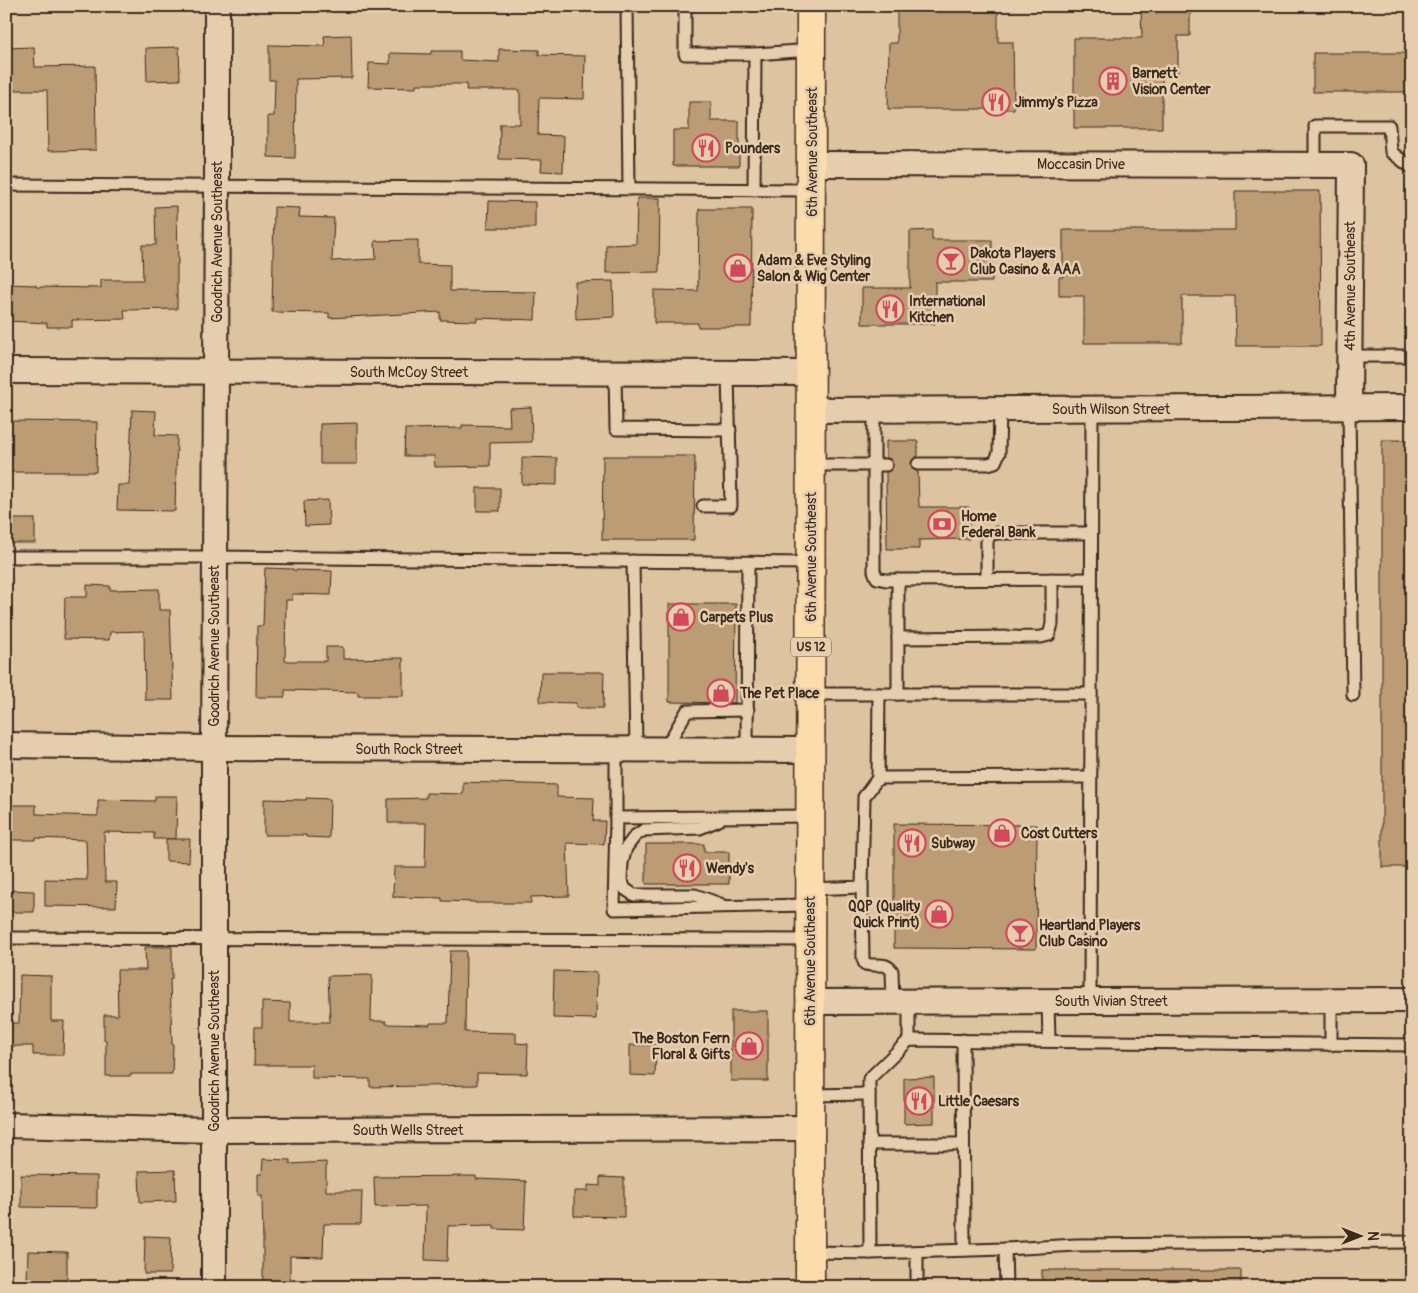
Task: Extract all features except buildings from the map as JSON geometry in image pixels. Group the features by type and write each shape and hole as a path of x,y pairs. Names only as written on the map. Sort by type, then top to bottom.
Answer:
{"highway":[{"name":"6th Avenue Southeast","path":"810,1287 811,6"}],"street":[{"name":"Goodrich Avenue Southeast","path":"214,1287 217,6"},
{"name":"Moccasin Drive","path":"812,177 1351,165"},
{"name":"4th Avenue Southeast","path":"1349,408 1351,165"},
{"name":"South McCoy Street","path":"6,371 812,373"},
{"name":"South Wilson Street","path":"811,410 1412,408"},
{"name":"South Rock Street","path":"6,746 811,750"},
{"name":"South Vivian Street","path":"810,1002 1412,1000"},
{"name":"South Wells Street","path":"6,1125 214,1130 810,1128"}],"lane":[{"path":"626,6 629,189"},
{"path":"685,6 685,54 755,54 812,50"},
{"path":"754,190 755,54"},
{"path":"1316,165 1315,126 1389,126 1392,152 1412,168"},
{"path":"6,185 754,190 812,177"},
{"path":"1350,356 1412,356"},
{"path":"615,372 616,429 730,430"},
{"path":"703,506 731,506 728,373"},
{"path":"1349,408 1354,694"},
{"path":"874,409 874,572 877,578 886,580 1091,579"},
{"path":"918,464 988,464 995,462 999,453 1000,409"},
{"path":"1090,1001 1092,409"},
{"path":"811,465 886,465"},
{"path":"987,579 987,542 989,535 997,533 1091,533"},
{"path":"6,557 215,557 812,563"},
{"path":"634,561 626,749 616,818 614,909 727,907 810,897 862,887"},
{"path":"748,563 748,750"},
{"path":"898,638 1041,637 1048,635 1052,624 1052,579"},
{"path":"898,580 898,694"},
{"path":"811,694 1091,694"},
{"path":"879,694 878,778 864,798 863,959 865,964 886,965 892,971 901,1002 908,1040"},
{"path":"665,750 687,711 748,710"},
{"path":"878,778 1090,777"},
{"path":"616,818 810,816"},
{"path":"726,817 700,828 644,830 635,836 626,848 622,863 621,880 625,889 634,895 695,895 727,907"},
{"path":"6,938 810,940"},
{"path":"1331,1000 1331,1044"},
{"path":"1048,1001 1049,1041"},
{"path":"870,1253 869,1079 908,1040 1412,1045"},
{"path":"963,1040 964,1250"},
{"path":"810,1094 869,1094"},
{"path":"869,1144 963,1144"},
{"path":"810,1252 917,1252 1076,1245 1412,1242"},
{"path":"1005,1249 1006,1287"},
{"path":"917,1252 917,1287"}],"path":[{"path":"1407,6 1412,10"}],"place":[{"name":"Barnett Vision Center","path":"1113,81"},
{"name":"Jimmy's Pizza","path":"996,102"},
{"name":"Pounders","path":"706,148"},
{"name":"Dakota Players Club Casino & AAA","path":"951,261"},
{"name":"Adam & Eve Styling Salon & Wig Center","path":"738,268"},
{"name":"International Kitchen","path":"890,309"},
{"name":"Home Federal Bank","path":"942,524"},
{"name":"Carpets Plus","path":"681,617"},
{"name":"The Pet Place","path":"721,693"},
{"name":"Cost Cutters","path":"1002,833"},
{"name":"Subway","path":"912,843"},
{"name":"Wendy's","path":"687,868"},
{"name":"QQP (Quality Quick Print)","path":"939,914"},
{"name":"Heartland Players Club Casino","path":"1020,933"},
{"name":"The Boston Fern Floral & Gifts","path":"749,1046"},
{"name":"Little Caesars","path":"919,1101"}]}
